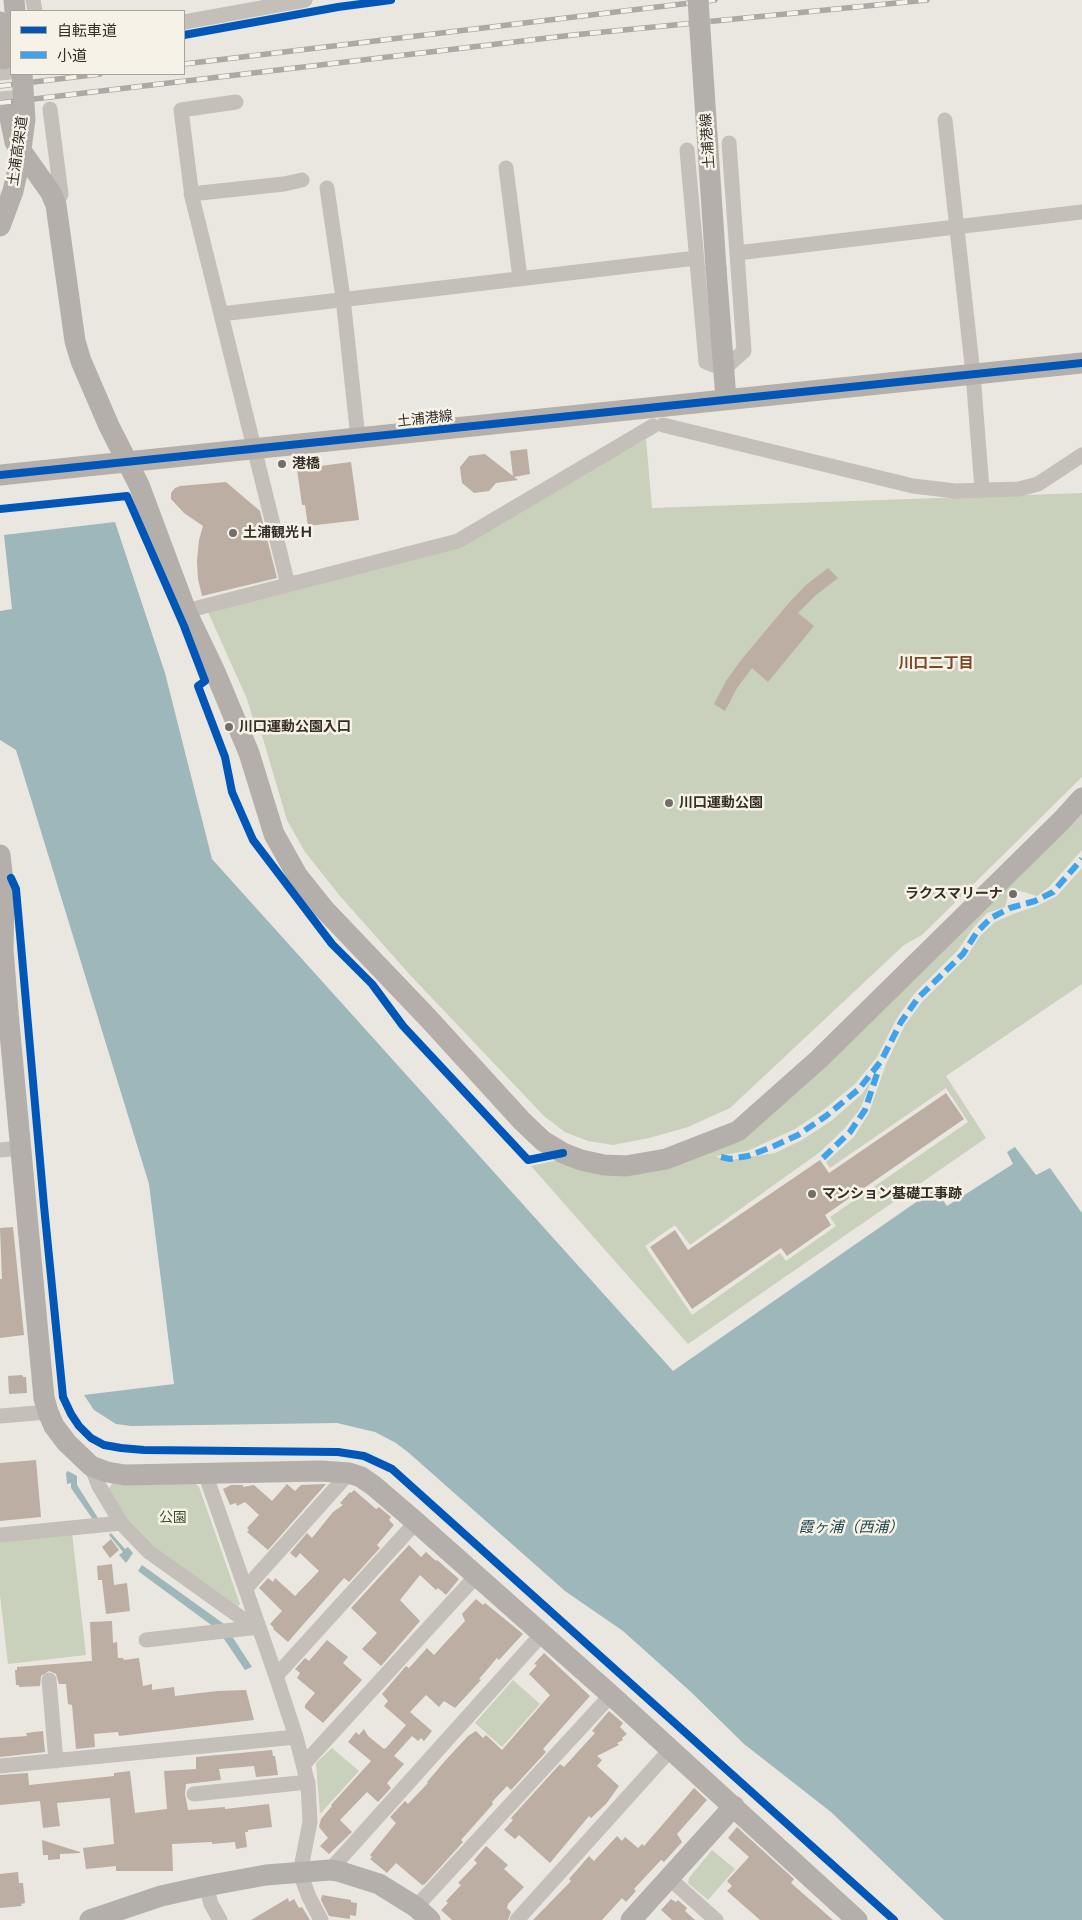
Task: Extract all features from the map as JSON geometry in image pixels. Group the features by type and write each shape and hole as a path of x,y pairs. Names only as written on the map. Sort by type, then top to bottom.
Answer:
{"street":[{"path":"185,22 281,2 305,0"},
{"name":"土浦港線","path":"0,475 726,399 698,0"},
{"path":"0,22 4,59"},
{"name":"土浦高架道","path":"0,226 13,192 19,164 25,119 22,75"},
{"path":"236,102 181,110 191,194 288,585"},
{"path":"50,109 61,194 56,206"},
{"path":"10,113 15,142 56,206 77,348 93,391 141,489 186,611 216,674 249,753 274,834 297,875 324,909 428,1018 522,1121 543,1141 563,1153 580,1160 626,1166 666,1159 738,1131 819,1059 1062,820 1082,798"},
{"path":"945,120 973,374 982,489"},
{"path":"687,150 706,362 724,369 744,351 729,143"},
{"path":"506,168 520,278"},
{"path":"191,194 284,184 302,180"},
{"path":"327,188 358,438"},
{"path":"737,253 1082,212"},
{"path":"221,314 342,298 696,258"},
{"path":"726,399 1082,364"},
{"path":"186,611 458,541 658,425 913,486 955,491 1019,489 1038,484 1082,454"},
{"path":"0,855 10,1149 44,1398 54,1426 67,1443 91,1466 107,1472 125,1475 321,1471 348,1473 360,1477 374,1486 416,1522 671,1748 857,1920"},
{"path":"0,1416 48,1412"},
{"path":"91,1466 99,1486 121,1523 150,1552 175,1572 247,1622 259,1627"},
{"path":"205,1473 276,1676 296,1737 308,1782 310,1822 300,1873 309,1897 321,1920"},
{"path":"246,1588 348,1473"},
{"path":"276,1676 416,1522"},
{"path":"0,1535 121,1523"},
{"path":"303,1765 476,1576"},
{"path":"146,1640 259,1627"},
{"path":"330,1870 542,1634"},
{"path":"49,1680 56,1760"},
{"path":"90,1920 124,1914 161,1896 206,1886 266,1875 330,1870 379,1884 423,1914 611,1695"},
{"path":"0,1766 296,1737"},
{"path":"517,1920 671,1748"},
{"path":"194,1794 308,1782"},
{"path":"631,1920 734,1806"},
{"path":"669,1878 716,1920"},
{"path":"206,1886 211,1904 220,1920"}],"green space":[{"name":"川口運動公園","path":"646,439 652,508 1082,493 1082,777 922,935 904,945 730,1108 688,1127 649,1138 613,1145 588,1141 565,1132 544,1116 411,976 340,896 305,852 287,820 261,732 253,719 247,699 208,612 458,546"},
{"path":"1082,807 1082,850 1049,887 1037,896 1010,888 1005,907 987,913 973,928 958,950 914,994 897,1018 877,1057 855,1084 822,1111 795,1129 747,1151 716,1156 725,1161 775,1153 802,1140 831,1121 863,1093 873,1077 860,1109 844,1129 820,1152 690,1245 675,1225 645,1246 692,1315 780,1253 786,1261 836,1226 830,1217 968,1122 946,1088 830,1168 826,1162 854,1137 869,1113 886,1064 905,1025 922,1002 966,958 980,936 995,922 1057,896 1082,868 1082,984 946,1076 986,1138 688,1344 531,1166 563,1159 707,1150"},
{"name":"公園","path":"193,1481 199,1487 240,1604 237,1609 156,1549 125,1516 108,1489 113,1483"},
{"path":"72,1533 86,1655 8,1664 0,1595 0,1541"},
{"path":"513,1680 540,1704 502,1747 475,1723"},
{"path":"332,1748 359,1771 320,1814 316,1763"},
{"path":"712,1850 735,1869 708,1900 688,1883 689,1878"}],"water":[{"name":"霞ヶ浦（西浦）","path":"115,522 165,673 212,859 673,1371 935,1189 947,1206 1013,1164 1007,1152 1015,1147 1036,1175 1050,1168 1082,1213 1082,1920 944,1920 831,1812 744,1744 691,1692 623,1631 565,1591 409,1453 396,1443 375,1432 337,1423 131,1426 116,1424 94,1410 84,1395 174,1384 149,1184 16,750 0,740 0,611 12,609 4,535"},
{"path":"68,1471 77,1476 77,1485 98,1518 94,1521 71,1488 71,1483 67,1484 66,1473"},
{"path":"111,1533 125,1549 128,1547 133,1553 126,1563 119,1555 123,1552 109,1535"},
{"path":"142,1565 224,1624 252,1667 245,1670 218,1630 138,1571"}],"building":[{"path":"527,449 530,474 514,477 518,480 496,483 489,491 474,493 462,483 460,467 469,456 485,454 513,476 510,451"},
{"path":"351,462 359,520 308,526 305,505 302,505 297,469"},
{"name":"土浦観光Ｈ","path":"226,482 260,511 277,578 202,596 198,579 197,561 199,540 203,526 184,513 171,499 171,493 180,486"},
{"path":"828,568 838,578 816,595 798,613 814,626 768,682 752,668 737,688 725,711 714,704 726,681 741,660 788,604 806,585"},
{"name":"マンション基礎工事跡","path":"946,1093 964,1119 825,1215 831,1225 787,1256 781,1248 692,1309 650,1247 675,1230 688,1250 820,1160 829,1173"},
{"path":"13,1227 24,1335 0,1338 0,1279 2,1279 0,1228"},
{"path":"22,1375 26,1377 27,1393 9,1394 8,1376"},
{"path":"36,1460 41,1517 0,1521 0,1463"},
{"path":"287,1484 295,1491 301,1485 326,1484 268,1550 247,1532 249,1530 247,1528 259,1515 245,1502 237,1506 236,1503 230,1505 223,1489 231,1485 243,1485 243,1487 254,1485 272,1501"},
{"path":"354,1490 376,1509 379,1507 391,1517 389,1520 394,1525 377,1545 380,1548 349,1582 344,1578 288,1642 270,1624 282,1611 259,1588 268,1578 273,1582 275,1578 295,1596 319,1571 300,1553 296,1558 290,1553 307,1533 312,1538 333,1512 343,1505 340,1503"},
{"path":"111,1539 119,1550 110,1558 102,1547"},
{"path":"409,1545 421,1557 426,1552 459,1579 446,1595 438,1588 436,1590 420,1575 400,1600 420,1621 381,1666 362,1649 377,1633 351,1608"},
{"path":"112,1564 114,1585 127,1583 130,1611 106,1614 102,1580 98,1580 97,1566"},
{"path":"476,1599 483,1605 485,1603 523,1634 499,1660 497,1658 479,1679 481,1680 455,1708 444,1701 439,1707 426,1695 410,1712 432,1731 424,1741 421,1738 418,1741 412,1736 394,1756 404,1764 387,1783 391,1788 378,1802 367,1792 340,1820 352,1832 329,1854 320,1846 328,1838 319,1827 321,1819 331,1805 371,1761 348,1742 356,1732 359,1735 364,1729 368,1736 384,1749 386,1748 406,1725 384,1706 388,1701 382,1694 406,1666 409,1668 427,1648 434,1655 465,1621 462,1614"},
{"path":"112,1621 113,1643 117,1642 118,1658 123,1658 124,1660 139,1658 143,1686 152,1684 152,1690 174,1687 175,1696 246,1690 254,1720 119,1736 118,1732 94,1734 95,1747 76,1749 72,1705 68,1704 66,1684 59,1684 56,1674 49,1671 41,1676 40,1686 19,1687 19,1685 16,1685 15,1670 17,1670 17,1667 92,1661 90,1622"},
{"path":"327,1640 348,1657 343,1663 362,1680 323,1723 305,1708 305,1705 315,1693 297,1678 300,1673 295,1669 305,1658 309,1661"},
{"path":"544,1653 590,1696 543,1749 546,1752 511,1790 507,1786 492,1802 493,1804 461,1840 463,1842 425,1884 422,1885 396,1863 387,1873 370,1859 372,1857 370,1855 396,1823 390,1817 405,1801 408,1804 468,1736 476,1731 483,1738 486,1735 502,1750 550,1695 529,1674 537,1665 534,1664"},
{"path":"609,1711 623,1723 620,1727 627,1734 622,1738 623,1740 617,1743 619,1745 597,1756 602,1760 597,1766 619,1786 606,1804 591,1818 589,1816 550,1863 519,1835 515,1839 504,1830 513,1820 511,1818 560,1764 564,1767 595,1733 592,1731"},
{"path":"43,1731 45,1752 0,1757 0,1738 27,1736 26,1733"},
{"path":"272,1750 273,1756 275,1756 278,1775 256,1777 254,1766 219,1769 221,1780 186,1784 185,1794 188,1810 225,1807 225,1809 269,1804 272,1827 248,1830 248,1832 245,1832 247,1847 236,1849 235,1842 172,1844 173,1871 116,1871 116,1866 86,1869 83,1848 114,1844 110,1798 57,1803 60,1826 43,1828 40,1801 0,1805 0,1775 28,1773 29,1785 114,1776 114,1773 130,1771 135,1813 167,1809 164,1771 196,1769 196,1757"},
{"path":"694,1788 707,1800 677,1834 682,1842 664,1862 661,1860 634,1889 636,1891 626,1902 622,1898 602,1920 533,1920 571,1881 569,1879 589,1856 594,1861 617,1836 622,1841 625,1837 638,1848 642,1844 644,1846"},
{"path":"737,1827 794,1879 791,1883 833,1920 760,1920 727,1891 732,1886 727,1881 749,1857 728,1838"},
{"path":"42,1840 80,1853 60,1854 60,1859 48,1860 48,1855 43,1855"},
{"path":"486,1846 508,1865 504,1869 524,1887 508,1904 507,1908 511,1912 508,1920 452,1920 441,1910 448,1903 446,1901 461,1885 458,1883 477,1863 474,1860"},
{"path":"18,1872 19,1883 23,1883 25,1903 21,1904 22,1906 0,1908 0,1874"},
{"path":"322,1895 351,1900 351,1902 357,1903 356,1916 350,1915 350,1919 329,1916 321,1900"},
{"path":"288,1898 289,1902 294,1899 299,1908 302,1907 310,1920 251,1920"},
{"path":"671,1899 676,1902 678,1900 687,1908 685,1911 695,1920 672,1920 661,1910"}],"tunnel":[{"path":"4,59 9,113"}],"railway":[{"path":"185,64 715,0"},
{"path":"0,103 573,35 927,0"},
{"path":"0,86 92,75"}],"marked path":[{"path":"721,1157 730,1159 748,1156 798,1135 826,1116 859,1089 881,1061 901,1022 918,998 963,954 977,932 991,918 1010,908 1035,901 1053,892 1082,859"},
{"path":"823,1158 850,1132 865,1110 879,1068"}],"cycle path":[{"path":"185,35 338,7 391,0"},
{"path":"0,475 1082,363"},
{"path":"0,509 127,496 184,626 205,681 198,686 225,757 232,792 253,840 332,944 372,984 403,1026 528,1160 563,1153"},
{"path":"11,878 16,889 63,1397 79,1426 91,1438 104,1445 121,1448 144,1450 338,1452 364,1456 392,1469 894,1920"}],"place":[{"name":"港橋","path":"282,464"},
{"name":"土浦観光Ｈ","path":"233,533"},
{"name":"川口運動公園入口","path":"229,727"},
{"name":"川口運動公園","path":"669,803"},
{"name":"ラクスマリーナ","path":"1013,894"},
{"name":"マンション基礎工事跡","path":"812,1194"}],"district":[{"name":"川口二丁目","path":"936,664"}]}
